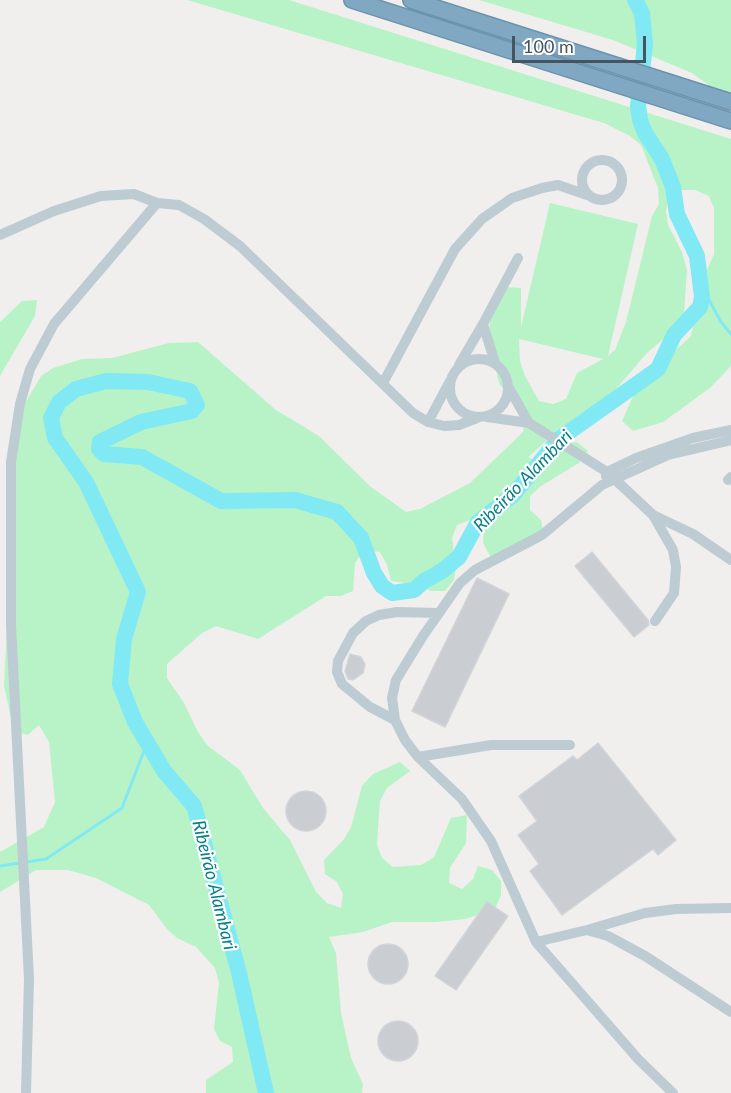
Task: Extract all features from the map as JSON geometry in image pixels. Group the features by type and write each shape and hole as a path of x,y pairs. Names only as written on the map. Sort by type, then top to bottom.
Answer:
{"highway":[{"path":"352,0 731,121"},
{"path":"411,0 729,101"}],"street":[{"path":"383,383 455,249 468,233 512,198 526,192 558,185 599,160 612,162 621,173 622,180 618,192 613,197 600,201 558,185"},
{"path":"587,166 581,184 588,195"},
{"path":"0,235 54,211 101,196 134,194 157,203 179,205 204,219 240,246 401,403 428,423 444,426 459,425 503,406 509,388 508,378 495,363 483,324"},
{"path":"26,1093 28,979 5,508 15,428 36,354 64,310 157,203"},
{"path":"428,423 518,258"},
{"path":"457,368 471,360 480,359 495,363"},
{"path":"451,378 452,400 458,409 482,417 532,425 611,476 653,515 673,550 676,573 674,593 655,621"},
{"path":"509,388 532,425"},
{"path":"673,1093 638,1059 536,942 491,841 476,817 405,740 395,720 392,698 396,680 438,613 460,583 475,570 542,535 611,476 636,458 664,447 731,430"},
{"path":"611,476 668,455 731,440"},
{"path":"653,515 693,534 731,560"},
{"path":"0,589 10,580"},
{"path":"395,720 370,707 342,684 337,672 338,661 353,633 366,621 379,615 438,613"},
{"path":"418,756 491,745 570,745"},
{"path":"536,942 645,913 676,909 731,908"},
{"path":"587,930 623,943 731,1012"}],"green space":[{"path":"187,0 289,0 731,139 731,366 710,388 663,422 633,431 622,421 639,383 691,336 703,279 714,254 714,208 709,196 695,190 681,190 669,195 666,211 668,225 682,252 687,270 684,313 668,335 646,354 599,409 560,429 528,457 540,463 561,444 577,442 588,451 579,463 541,486 530,496 530,510 541,520 544,534 505,556 490,556 483,543 484,527 470,520 457,525 452,538 456,566 454,580 445,591 431,591 419,585 391,581 387,565 380,552 364,550 355,563 353,591 341,596 326,596 258,639 216,626 202,633 167,664 167,678 184,703 198,732 207,745 240,770 263,808 290,840 316,892 327,903 341,908 343,894 337,882 325,874 324,860 344,839 351,827 362,786 373,774 400,762 410,771 387,788 380,801 377,845 382,858 393,867 421,865 434,857 451,818 467,815 466,843 450,868 449,883 462,889 473,879 478,866 492,870 501,881 501,895 495,909 481,914 465,919 436,922 392,922 363,932 329,937 336,953 341,1013 351,1058 363,1084 362,1093 206,1093 206,1080 233,1062 232,1047 220,1041 214,1029 219,983 215,968 196,947 177,938 167,929 149,905 96,878 68,870 36,870 0,892 0,852 44,827 55,802 49,742 39,725 28,735 14,731 4,686 17,417 41,376 53,368 82,359 112,358 169,343 198,342 276,410 319,436 371,487 406,512 420,509 470,483 523,432 526,418 513,393 500,386 489,345 489,330 491,316 505,287 521,288 521,327 550,203 638,224 608,356 615,350 626,322 652,216 659,204 658,188 641,145 630,136 604,123","holes":["519,339 603,359 577,373 566,399 553,404 539,401 525,376 520,361"]},
{"path":"479,0 731,0 731,92 729,95 715,90 692,73 613,40"},
{"path":"37,300 35,316 0,376 0,322 22,301"}],"building":[{"path":"592,552 648,620 649,625 634,637 575,566"},
{"path":"477,578 509,594 445,727 412,711"},
{"path":"350,654 361,657 365,664 363,673 353,680 348,679 345,671"},
{"path":"598,743 676,840 658,855 653,849 562,915 530,871 539,864 518,835 537,821 519,796 573,756 577,760"},
{"path":"306,791 314,792 320,797 325,803 325,819 320,825 314,830 306,831 298,830 292,825 287,819 286,811 287,803 292,797 298,792"},
{"path":"487,902 508,916 456,990 435,976"},
{"path":"388,944 396,945 402,950 407,956 407,972 402,978 396,983 388,984 380,983 374,978 369,972 368,964 369,956 374,950 380,945"},
{"path":"398,1021 406,1022 412,1027 417,1033 417,1049 412,1055 406,1060 398,1061 390,1060 384,1055 379,1049 378,1041 379,1033 384,1027 390,1022"}],"waterway":[{"name":"Ribeirão Alambari","path":"266,1093 239,973 194,806 164,771 135,722 120,684 124,639 138,592 86,482 55,438 51,418 59,402 76,389 106,381 148,382 190,391 197,405 192,411 141,422 100,442 99,449 104,454 142,457 221,501 295,500 337,512 361,538 374,573 382,586 392,593 414,590 424,581 442,571 459,557 478,522 513,495 559,439 658,369 674,335 700,307 702,297 697,256 677,214 673,187 662,159 645,133 640,120 638,106 645,45 642,13 635,0"},
{"path":"701,285 721,322 731,334"},
{"path":"0,866 46,859 122,808 147,743"}]}
